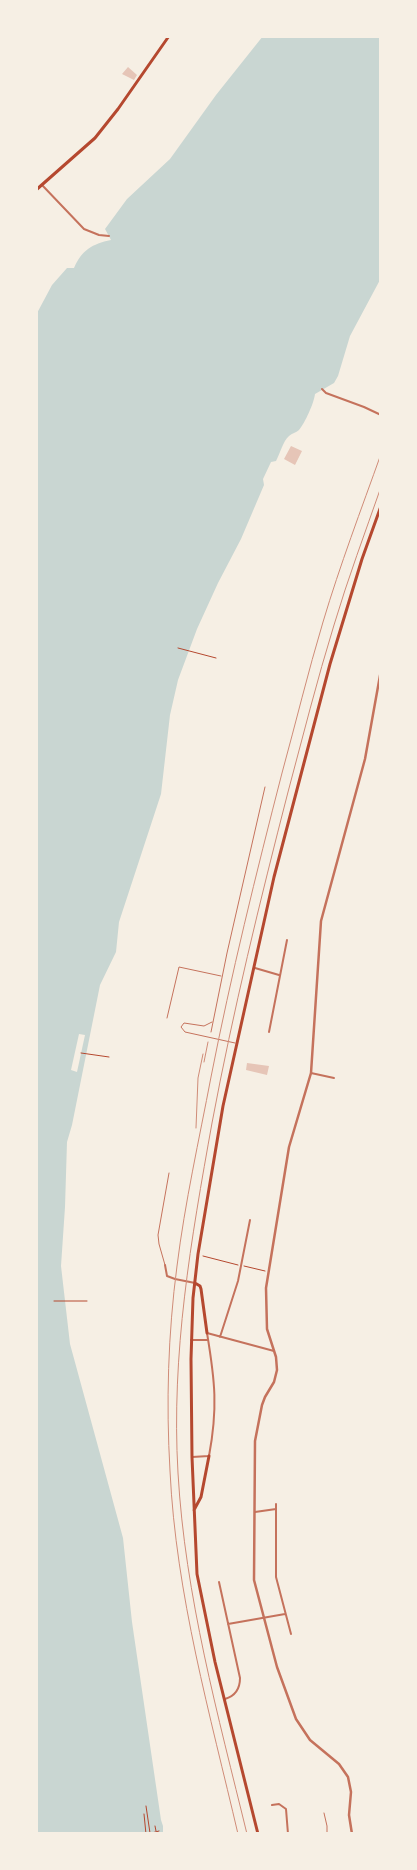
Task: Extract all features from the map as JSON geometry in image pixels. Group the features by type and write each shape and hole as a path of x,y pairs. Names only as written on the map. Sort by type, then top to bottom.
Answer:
{"main road":[{"path":"36,190 74,159 95,138 118,109 169,36"},
{"path":"258,1834 207,1625 198,1574 192,1457 191,1340 195,1283 198,1254 220,1124 236,1043 274,877 330,664 359,568 381,506"},
{"path":"195,1283 201,1289 207,1333"},
{"path":"194,1510 201,1497 209,1456"}],"street":[{"path":"42,185 84,229 99,235 110,236"},
{"path":"322,389 326,393 381,415"},
{"path":"352,1834 349,1815 351,1792 348,1777 339,1764 310,1740 296,1719 277,1667 263,1618 254,1580 255,1441 262,1405 276,1377 278,1364 268,1334 266,1320 268,1274 289,1147 311,1073 321,921 365,759 381,670"},
{"path":"269,1032 287,940"},
{"path":"253,968 279,975"},
{"path":"311,1073 334,1078"},
{"path":"220,1337 238,1281 250,1220"},
{"path":"165,1265 167,1276 195,1283"},
{"path":"192,1457 209,1456 215,1419 214,1372 207,1333 274,1352"},
{"path":"191,1340 208,1340"},
{"path":"276,1504 276,1577 290,1634"},
{"path":"255,1512 276,1508"},
{"path":"219,1582 240,1681 235,1694 225,1700"},
{"path":"228,1624 285,1614"},
{"path":"272,1805 282,1805 286,1809 288,1834"}],"lane":[{"path":"211,1032 265,787"},
{"path":"167,1018 179,967 222,976"},
{"path":"213,1021 204,1026 184,1023 181,1027 185,1032 236,1043"},
{"path":"165,1265 158,1235 169,1172"},
{"path":"324,1813 327,1834"}],"path":[{"path":"178,648 216,658"},
{"path":"81,1053 109,1057"},
{"path":"203,1256 213,1258"},
{"path":"54,1301 87,1301"},
{"path":"146,1806 148,1834"},
{"path":"144,1814 148,1834"},
{"path":"148,1834 158,1832 156,1826"}],"shaded area":[{"path":"263,36 381,36 381,278 350,336 338,376 334,383 315,394 311,408 301,427 287,438 276,461 271,462 263,479 264,485 241,539 197,629 178,680 170,715 161,794 119,922 116,952 100,985 67,1142 61,1266 70,1344 123,1538 132,1622 163,1834 36,1834 36,315 52,285 67,268 74,268 80,257 88,249 111,240 105,229 127,199 170,159 216,95"}],"pier":[{"path":"79,1034 85,1035 77,1072 71,1070"}],"building":[{"path":"128,67 137,75 134,80 122,74"},
{"path":"291,446 302,451 295,465 284,459"},
{"path":"247,1063 269,1066 267,1075 246,1070"}],"railway":[{"path":"238,1834 196,1654 179,1563 173,1517 168,1394 174,1292 192,1171 235,963 263,849 323,622 381,454"},
{"path":"247,1834 204,1655 195,1610 182,1519 178,1473 177,1384 184,1297 204,1167 247,956 322,666 345,590 381,487"},
{"path":"204,1062 208,1042"},
{"path":"196,1128 198,1078 203,1054"}]}
